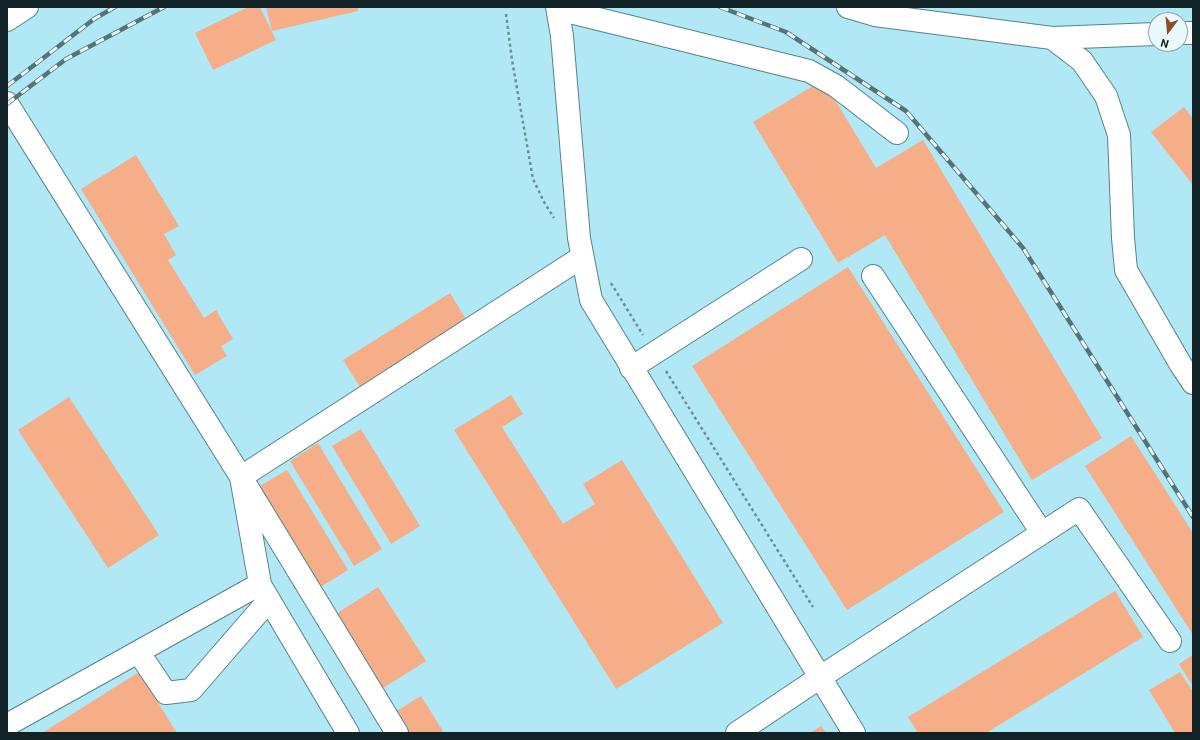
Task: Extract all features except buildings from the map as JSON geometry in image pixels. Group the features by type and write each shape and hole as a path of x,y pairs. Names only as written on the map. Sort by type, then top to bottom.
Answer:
{"lane":[{"path":"7,20 27,7"},
{"path":"848,7 875,15 1052,38 1148,34"},
{"path":"854,733 819,678 590,300 582,257 562,36 558,8 809,71 836,86 897,133"},
{"path":"1052,38 1082,62 1106,96 1119,135 1122,238 1126,270 1193,383"},
{"path":"7,103 241,478 397,733"},
{"path":"241,478 582,257"},
{"path":"631,368 801,259"},
{"path":"873,276 1042,533"},
{"path":"241,478 265,592 348,733"},
{"path":"737,733 1079,508 1170,641"},
{"path":"7,725 139,653 265,592"},
{"path":"139,653 166,694 191,690 265,592"}],"path":[{"path":"506,14 512,60 533,178 544,202 556,221"},
{"path":"610,280 813,607"}],"shaded area":[{"path":"7,7 1193,7 1193,733 7,733"}],"railway":[{"path":"7,86 94,19 115,7"},
{"path":"7,104 66,59 164,7"},
{"path":"720,7 786,32 906,111 1023,248 1193,517"}]}
